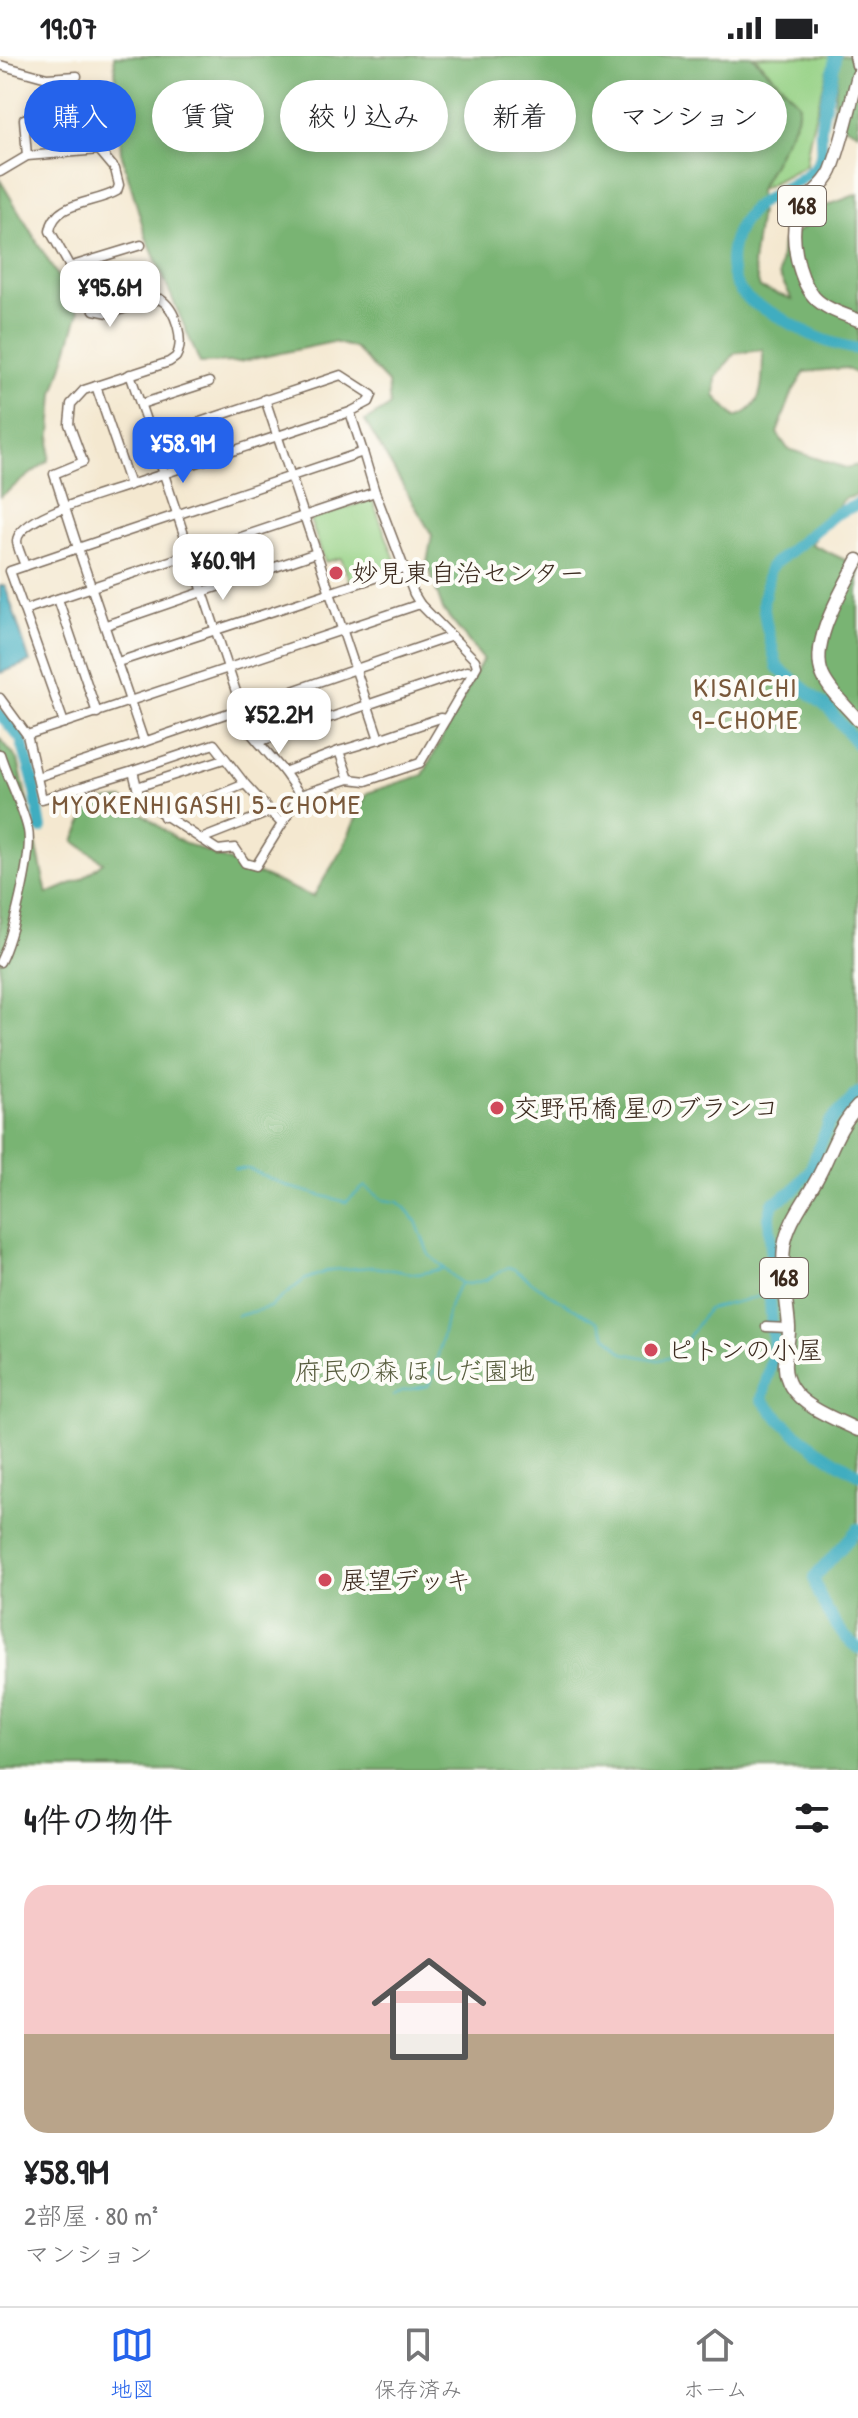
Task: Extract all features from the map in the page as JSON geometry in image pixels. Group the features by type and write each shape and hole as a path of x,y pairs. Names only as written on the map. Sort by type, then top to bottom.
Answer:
{"highway":[{"path":"856,56 858,65"},
{"name":"168","path":"858,75 831,170 821,187 799,210 793,243 809,289 816,298 832,310 858,320"},
{"path":"858,560 820,640 818,657 825,681 858,720"},
{"name":"168","path":"858,1106 843,1122 818,1177 789,1228 784,1251 786,1328 783,1361 789,1384 797,1395 858,1430"}],"street":[{"path":"5,56 0,66 47,78 77,76"},
{"path":"27,152 27,156"},
{"path":"0,172 27,156 75,152"},
{"path":"101,152 115,169 119,185 117,191 64,210 55,216 50,231 87,301 102,313 109,313 160,299 171,310 181,341 176,357 84,390 71,404 69,424 83,462 54,474 144,742"},
{"path":"69,267 141,245"},
{"path":"130,374 249,731 300,795"},
{"path":"25,566 17,541 19,535 39,516 350,412 369,402 372,395 341,375 152,438"},
{"path":"141,404 209,382"},
{"path":"96,386 130,485"},
{"path":"265,399 379,739"},
{"path":"133,771 140,799 218,850 235,848 245,863 256,866 300,795 349,779 366,781 420,763 477,666 475,660 420,604 375,492 350,412"},
{"path":"0,574 363,452"},
{"path":"24,610 375,492"},
{"path":"106,625 316,553"},
{"path":"118,662 405,568"},
{"path":"10,571 64,723"},
{"path":"58,599 97,713"},
{"path":"27,735 420,604"},
{"path":"37,777 452,636"},
{"path":"260,743 467,671 474,672"},
{"path":"0,698 27,735 42,799 214,744 282,824"},
{"path":"284,772 339,751 440,718 446,719"},
{"path":"339,751 349,779"},
{"path":"0,754 24,816 29,847 14,924 0,962"},
{"path":"137,787 224,759"},
{"path":"164,817 245,784"},
{"path":"201,839 270,812"},
{"path":"766,1327 786,1328"}],"green space":[{"name":"府民の森 ほしだ園地","path":"114,56 752,56 776,80 592,80 592,152 779,152 759,190 760,211 753,264 760,288 792,299 779,275 782,243 804,227 823,207 858,194 858,375 846,368 805,372 793,391 777,433 788,449 846,468 858,465 858,495 844,499 811,544 858,566 858,1770 0,1770 0,738 18,760 47,894 82,879 103,862 74,841 92,802 123,799 176,839 313,897 343,848 367,793 423,775 483,659 443,610 427,563 432,535 365,421 390,406 388,383 355,348 333,342 239,362 200,363 146,237 121,152 136,152 136,80 116,80","holes":["763,350 762,381 753,407 735,417 715,396 716,378 735,353"]},
{"path":"754,56 831,57 813,124 806,165 759,190 779,152 787,152 787,137 797,118 799,103 787,90 787,80 777,80"},
{"path":"835,56 858,56 858,133 832,120 838,68"},
{"path":"787,91 799,103 797,118 787,137"},
{"path":"0,180 79,312 54,394 49,460 0,497"},
{"path":"372,499 397,565 349,580 341,558 325,562 310,520"}],"water":[{"path":"5,585 30,662 0,673 0,586"}],"waterway":[{"path":"835,56 822,119 820,159 809,173 768,197 744,219 734,242 731,266 739,288 753,303 814,336 858,349"},
{"path":"858,504 836,514 770,567 763,603 777,667 828,708 858,745"},
{"path":"0,714 21,739 33,780 41,828"},
{"path":"858,1093 829,1123 810,1170 793,1191 773,1203 769,1218 769,1288 774,1352 762,1399 782,1422 806,1441 858,1474"},
{"path":"234,1169 249,1169 289,1187 346,1202 365,1186 383,1200 398,1202 406,1209 416,1221 429,1255 461,1283 486,1280 508,1267 514,1269 547,1293 598,1322 623,1353 658,1360 668,1358 680,1349 708,1309 769,1294"},
{"path":"237,1316 270,1307 304,1280 330,1270 373,1267 418,1274 442,1269"},
{"path":"393,1396 401,1391 428,1386 450,1305 461,1283"},
{"path":"853,1472 858,1470"},
{"path":"858,1529 814,1578 831,1616 858,1648"}],"place":[{"name":"妙見東自治センター","path":"336,573"},
{"name":"交野吊橋 星のブランコ","path":"497,1108"},
{"name":"ピトンの小屋","path":"651,1350"},
{"name":"展望デッキ","path":"325,1580"}],"district":[{"name":"KISAICHI 9-CHOME","path":"746,703"},
{"name":"MYOKENHIGASHI 5-CHOME","path":"207,804"}]}
